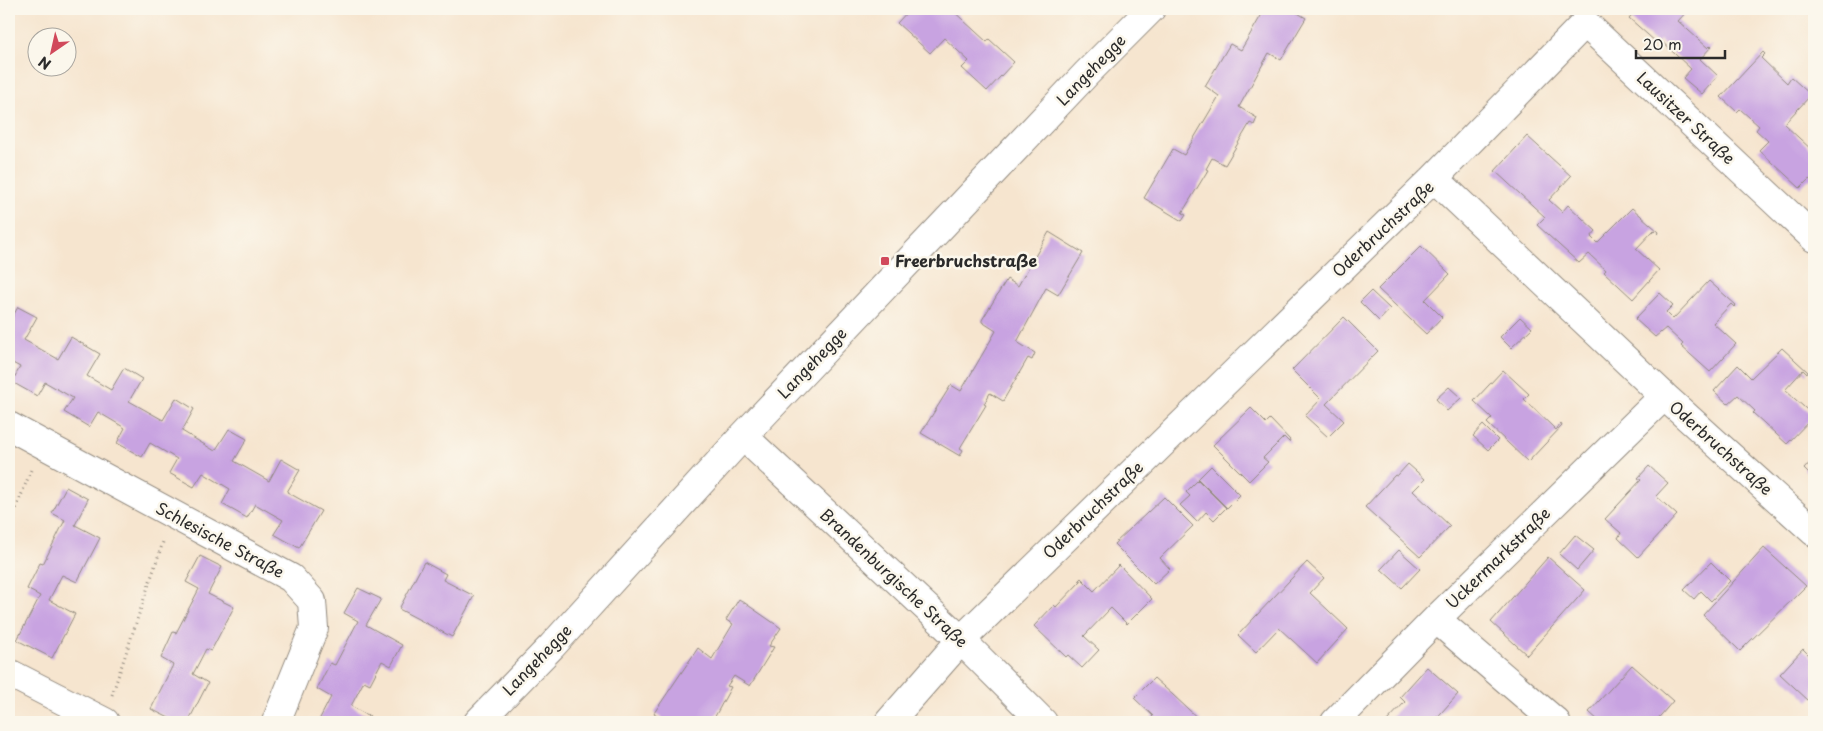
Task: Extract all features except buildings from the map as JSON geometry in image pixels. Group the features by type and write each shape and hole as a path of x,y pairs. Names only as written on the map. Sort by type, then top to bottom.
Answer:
{"street":[{"name":"Langehegge","path":"478,722 552,646 742,436 1151,9"},
{"name":"Lausitzer Straße","path":"1434,178 1592,16 1814,238"},
{"name":"Oderbruchstraße","path":"889,722 961,640 1434,178 1664,396 1814,532"},
{"name":"Uckermarkstraße","path":"1334,722 1436,619 1664,396"},
{"name":"Schlesische Straße","path":"9,426 291,578 312,601 314,628 276,722"},
{"name":"Brandenburgische Straße","path":"742,436 961,640 1043,722"},
{"path":"1436,619 1556,722"},
{"path":"9,673 104,722"}],"path":[{"path":"9,527 41,443"},
{"path":"104,722 172,514"}],"place":[{"name":"Freerbruchstraße","path":"885,261"}]}
